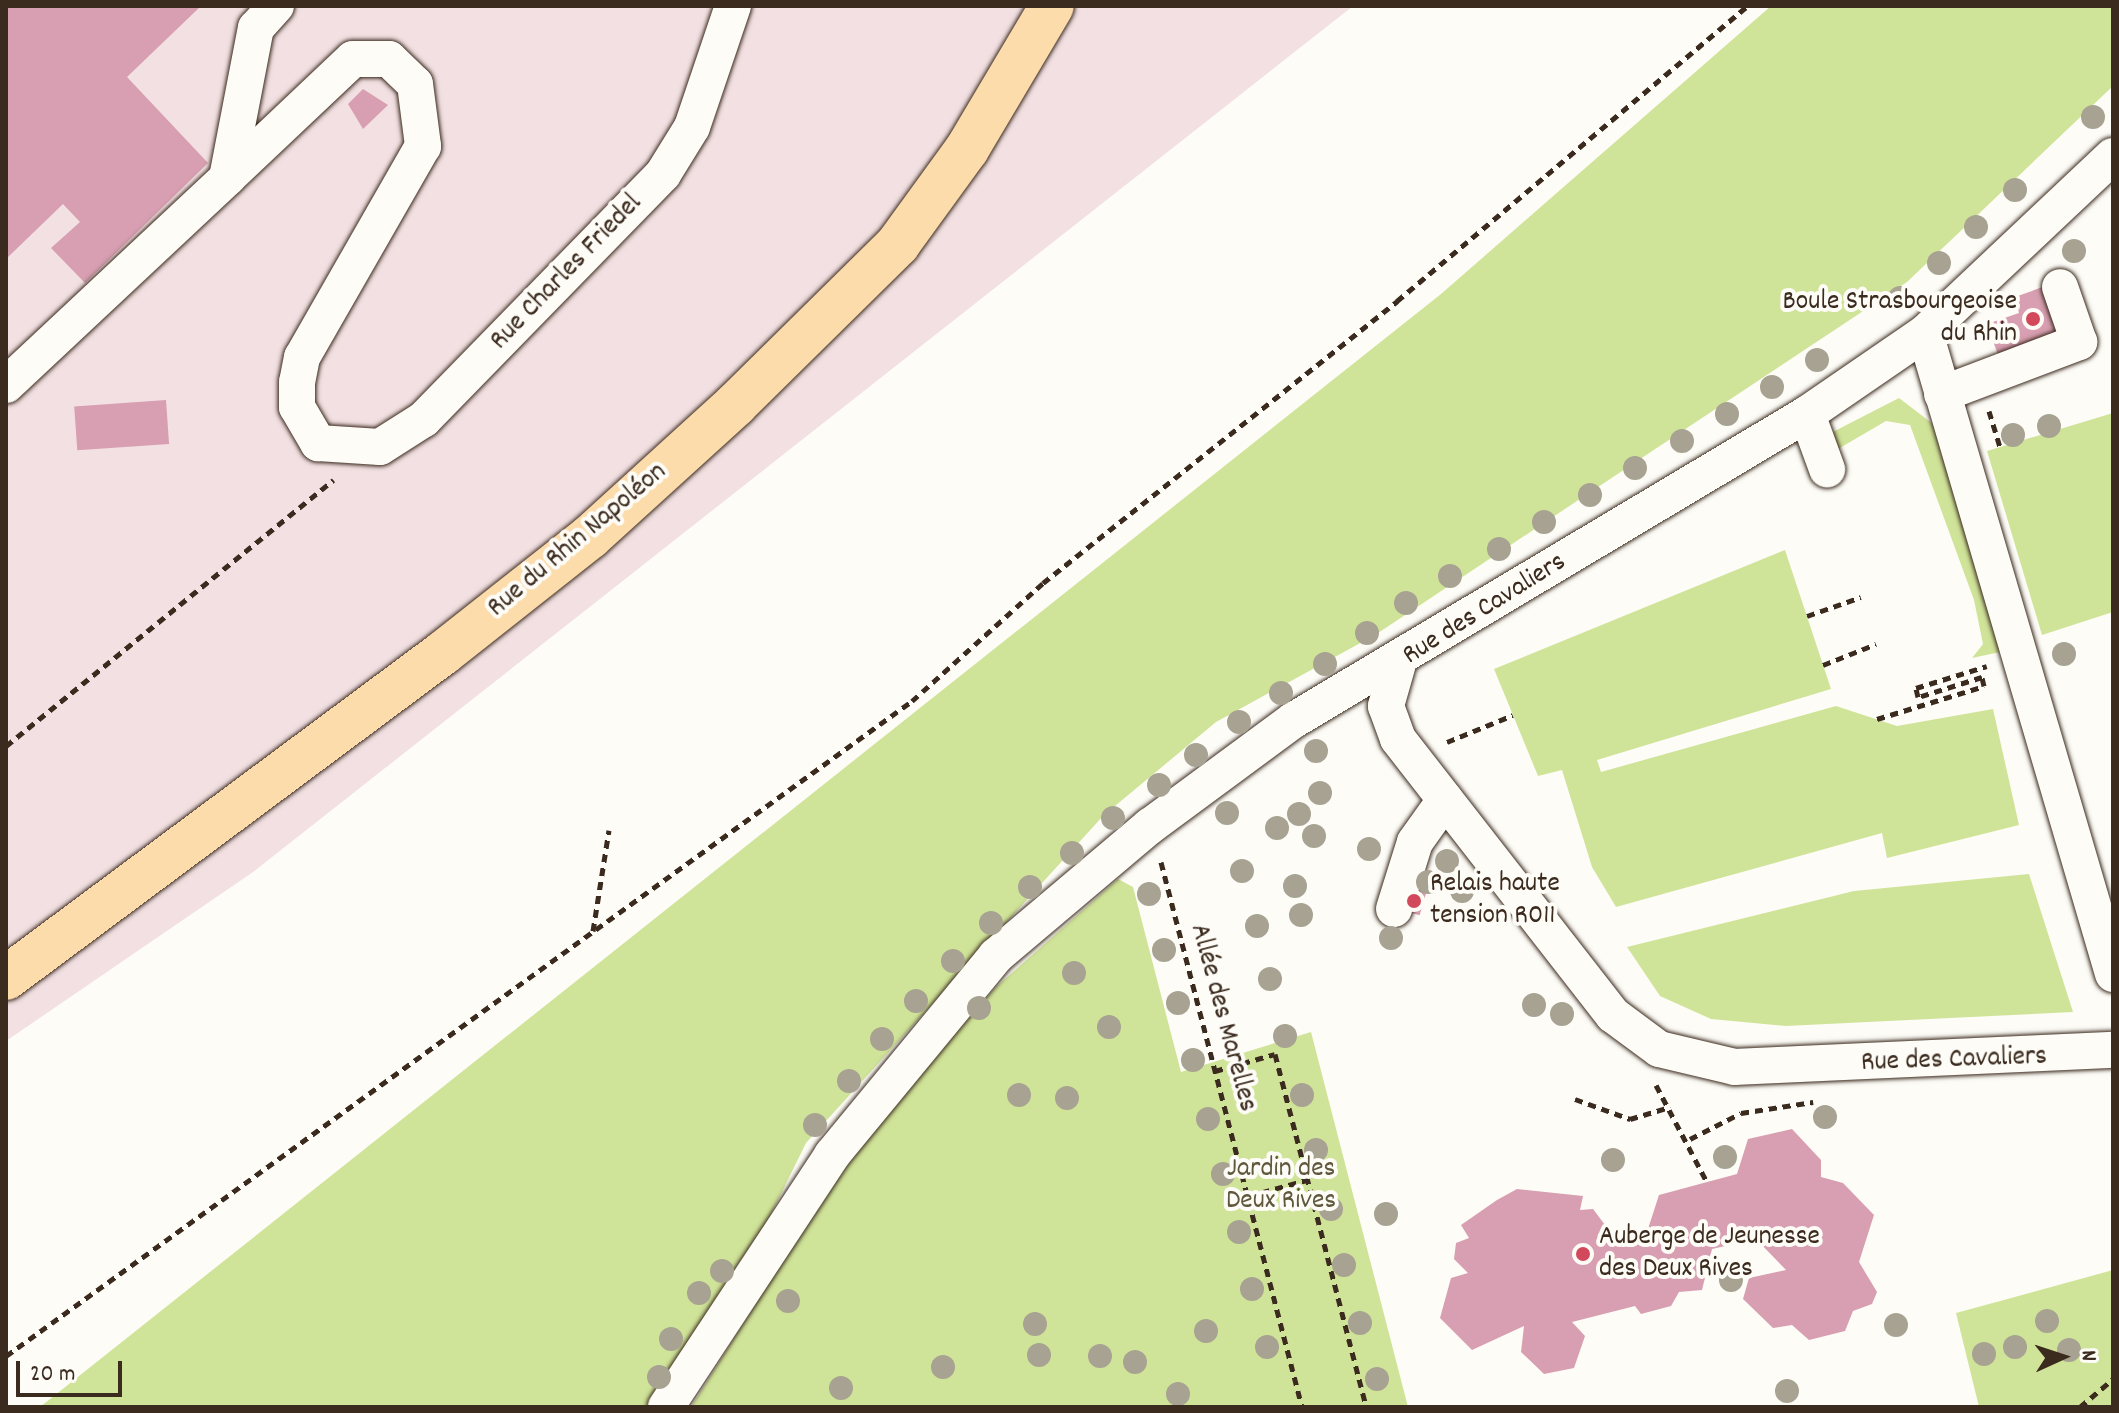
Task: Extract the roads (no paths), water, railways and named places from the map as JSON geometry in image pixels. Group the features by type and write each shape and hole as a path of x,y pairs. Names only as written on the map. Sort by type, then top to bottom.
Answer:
{"main road":[{"name":"Rue du Rhin Napoléon","path":"6,978 443,653 590,537 736,404 898,244 967,149 1052,6"}],"street":[{"path":"6,385 227,178 256,28 276,6"},
{"name":"Rue Charles Friedel","path":"227,178 353,59 389,59 415,84 423,146 302,357 297,407 318,443 380,447 424,419 663,174 692,127 733,6"},
{"name":"Rue des Cavaliers","path":"2113,156 1925,333 1807,414 1399,660 1387,688 1390,723 1445,800 1613,1015 1638,1037 1687,1060 1735,1067 1974,1059 2113,1050"},
{"path":"1942,394 2079,342 2060,287"},
{"path":"1925,333 1942,394 2043,687 2113,974"},
{"path":"1807,414 1827,469"},
{"path":"666,1407 832,1155 996,956 1150,826 1294,720 1399,660"},
{"path":"1394,909 1415,842 1445,800"}],"place":[{"name":"Boule Strasbourgeoise du Rhin","path":"2033,319"},
{"name":"Relais haute tension R011","path":"1414,901"},
{"name":"Auberge de Jeunesse des Deux Rives","path":"1583,1254"}],"park label":[{"name":"Jardin des Deux Rives","path":"1281,1186"}]}
